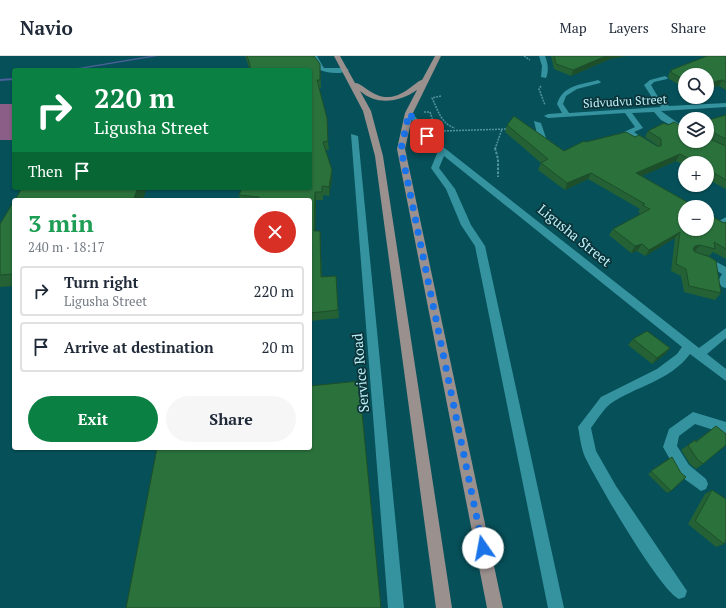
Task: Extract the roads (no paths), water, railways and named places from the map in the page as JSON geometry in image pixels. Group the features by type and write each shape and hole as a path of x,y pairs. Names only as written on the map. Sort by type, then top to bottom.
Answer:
{"main road":[{"path":"337,56 367,111 379,156 444,608"},
{"path":"346,72 362,92 369,96 388,99 404,97 416,90 438,56"},
{"path":"428,72 409,113 401,149 495,608"}],"street":[{"path":"314,56 322,69 346,72"},
{"path":"542,56 546,72 544,77"},
{"path":"665,78 652,80 648,85 655,98 668,109"},
{"path":"568,115 560,104 563,95 575,88 598,82"},
{"name":"Sidvudvu Street","path":"548,116 726,106"},
{"path":"656,110 664,118 678,127"},
{"path":"627,112 639,128 628,132 654,149"},
{"name":"Ligusha Street","path":"409,113 427,136 442,150 726,376"},
{"path":"537,123 542,138"},
{"name":"Service Road","path":"354,136 396,608"},
{"path":"442,150 435,168 444,177 455,195 466,225 480,246 530,478 556,608"},
{"path":"726,220 723,221 726,224"},
{"path":"694,256 708,260 726,272"},
{"path":"726,277 723,281 726,284"},
{"path":"679,591 658,564 611,491 590,453 584,427 605,401 661,373 681,356 726,332"},
{"path":"701,484 684,470 670,448 674,433 692,418 726,428"}],"waterway":[{"path":"81,68 156,56"},
{"path":"0,80 12,79"}]}
